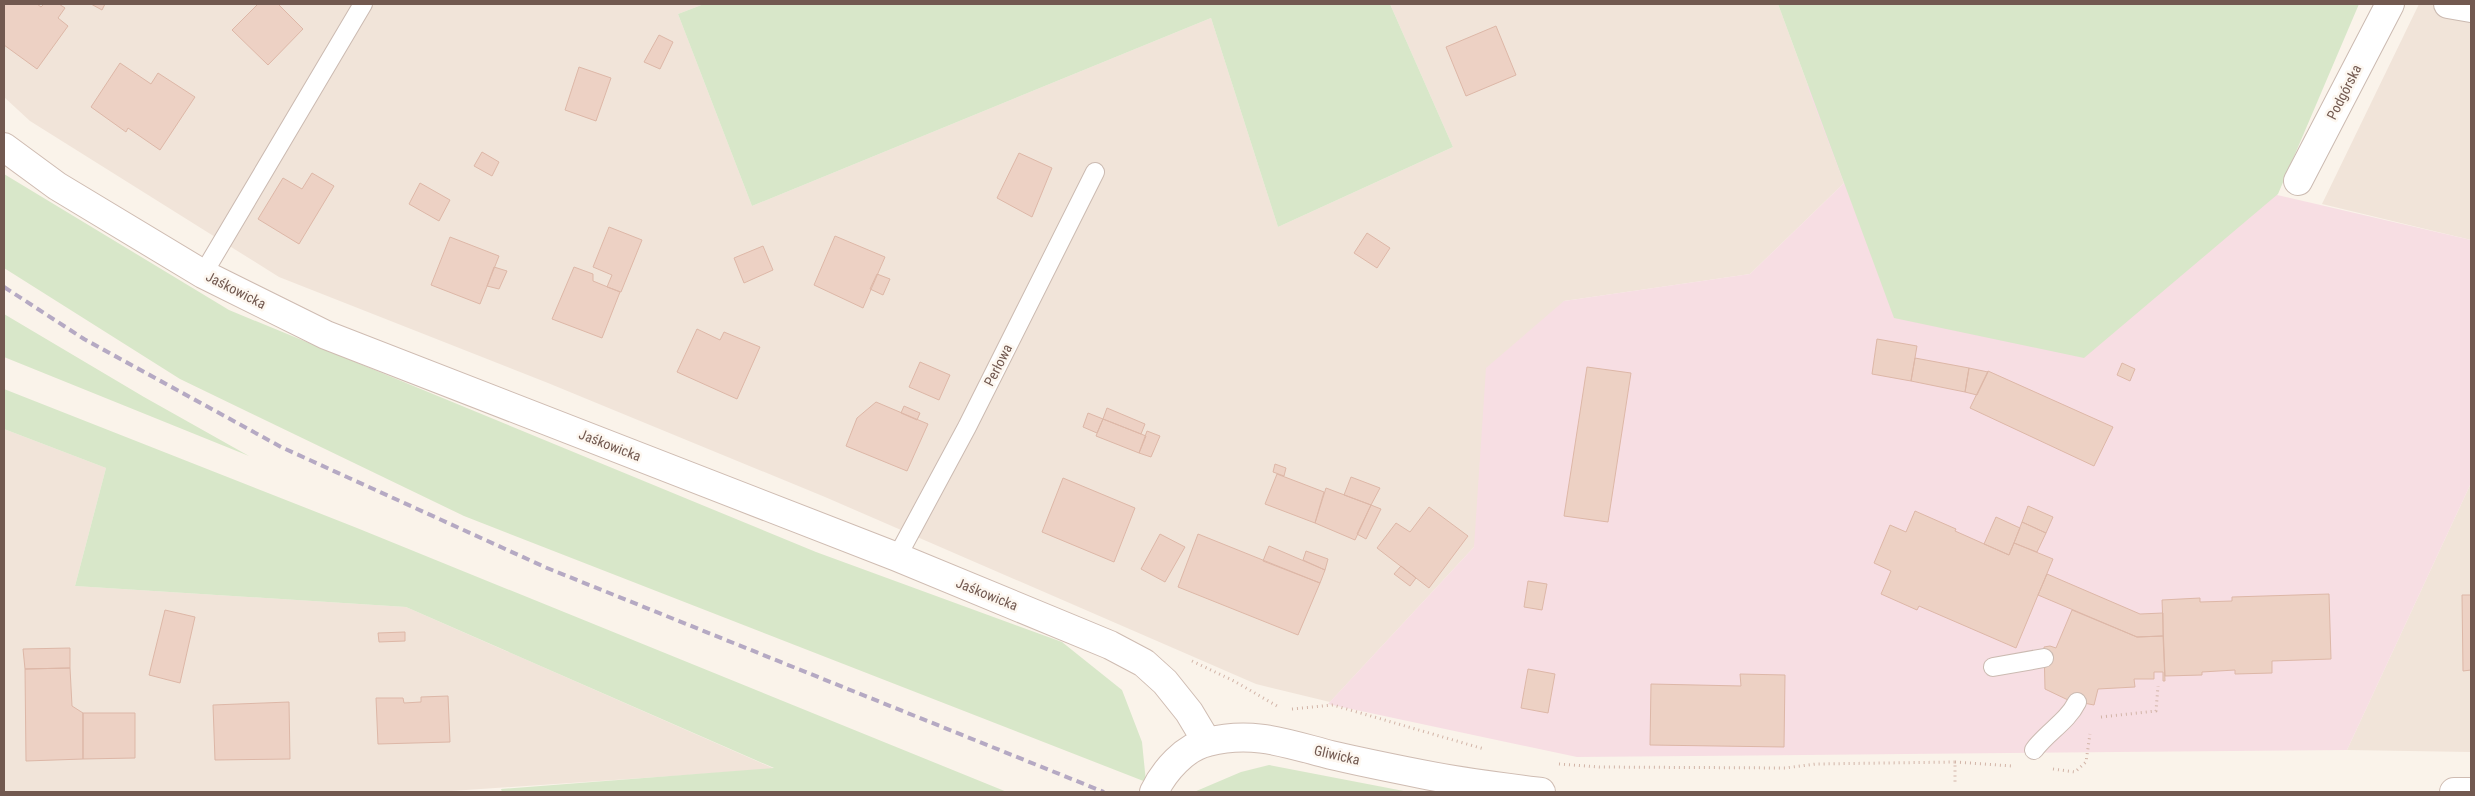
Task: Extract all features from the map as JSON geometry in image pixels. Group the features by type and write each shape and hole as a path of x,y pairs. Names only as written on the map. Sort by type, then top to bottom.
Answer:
{"street":[{"name":"Podgórska","path":"2298,181 2390,4"},
{"path":"2448,4 2471,8"},
{"name":"Jaśkowicka","path":"4,147 57,186 203,274 326,335 898,557 1110,645 1144,663 1165,682 1189,712 1207,742"},
{"name":"Gliwicka","path":"1154,792 1177,760 1191,749 1207,742 1236,737 1267,738 1422,774 1541,792"},
{"path":"2454,792 2471,792"}],"lane":[{"path":"203,274 362,4"},
{"name":"Perłowa","path":"898,557 967,427 1095,172"},
{"path":"1993,667 2044,658"},
{"path":"2034,750 2043,738 2071,715 2077,702"}],"path":[{"path":"1816,764 1955,762 1955,782"}],"shaded area":[{"path":"4,4 704,4 678,14 752,206 1211,18 1278,227 1453,147 1390,4 1778,4 1844,183 1750,274 1564,301 1474,547 1330,702 1256,684 825,497 548,383 279,277 30,121 4,97"},
{"path":"2419,4 2471,4 2471,240 2322,204"},
{"path":"1807,86 2471,240 2471,483 2347,750 1577,757 1328,704 1474,547 1486,368 1564,301 1750,274 1844,183"},
{"path":"4,429 106,468 75,586 406,607 775,769 437,792 4,792"},
{"path":"2471,483 2471,752 2347,750"}],"green space":[{"path":"704,4 1390,4 1453,147 1278,227 1211,18 752,206 678,14"},
{"path":"1778,4 2359,4 2278,194 2084,358 1894,318"},
{"path":"4,174 229,310 816,552 1062,642 1122,690 1142,742 1146,782 464,516 180,379 4,268"},
{"path":"4,314 144,397 249,456 4,357"},
{"path":"4,389 357,528 1007,792 502,792 501,789 774,768 406,607 75,586 106,468 4,429"},
{"path":"1269,765 1409,792 1194,792 1241,772"}],"building":[{"path":"4,4 37,4 41,7 44,4 59,4 65,8 58,18 68,26 37,69 4,45"},
{"path":"91,4 105,4 102,10"},
{"path":"258,4 278,4 303,29 268,65 232,30"},
{"path":"1496,26 1516,75 1466,96 1446,47"},
{"path":"659,35 673,42 660,69 644,62"},
{"path":"120,63 151,84 158,73 195,97 160,150 128,128 126,132 91,107"},
{"path":"579,67 611,78 596,121 565,110"},
{"path":"482,152 499,162 492,176 474,166"},
{"path":"1019,153 1052,168 1032,217 997,198"},
{"path":"312,173 334,186 299,244 258,219 283,178 302,189"},
{"path":"420,183 450,200 439,221 409,204"},
{"path":"609,227 642,240 621,292 607,287 612,275 593,267"},
{"path":"1367,233 1390,248 1377,268 1354,253"},
{"path":"835,236 885,257 863,308 814,285"},
{"path":"450,237 499,256 480,304 431,285"},
{"path":"763,246 773,270 744,283 734,258"},
{"path":"494,267 507,271 499,289 487,286"},
{"path":"574,267 593,274 593,281 620,292 602,338 552,319"},
{"path":"877,274 890,279 883,295 870,289"},
{"path":"697,329 720,340 724,332 760,347 737,399 677,372"},
{"path":"1877,339 1917,346 1911,381 1872,374"},
{"path":"1915,358 1969,368 1965,392 1911,381"},
{"path":"920,362 950,375 939,400 909,387"},
{"path":"2122,363 2135,369 2130,381 2117,375"},
{"path":"1587,367 1631,373 1608,522 1564,516"},
{"path":"1969,368 1988,372 1977,395 1965,392"},
{"path":"1988,371 2113,427 2094,466 1970,408"},
{"path":"876,402 928,424 907,471 846,446 857,418"},
{"path":"904,406 920,413 917,420 901,413"},
{"path":"1107,408 1145,424 1141,434 1103,419"},
{"path":"1088,413 1103,419 1097,433 1083,427"},
{"path":"1103,419 1146,436 1139,453 1096,436"},
{"path":"1147,431 1160,436 1151,457 1139,453"},
{"path":"1275,464 1286,468 1284,476 1273,472"},
{"path":"1277,474 1324,492 1315,523 1265,504"},
{"path":"1351,477 1380,488 1371,505 1344,495"},
{"path":"1063,478 1135,508 1114,562 1042,532"},
{"path":"1326,488 1371,505 1355,540 1315,523"},
{"path":"1371,505 1381,509 1366,539 1357,534"},
{"path":"2028,506 2053,517 2046,533 2022,522"},
{"path":"1429,507 1468,536 1429,588 1377,548 1396,523 1410,532"},
{"path":"1915,511 2009,555 2014,543 2053,559 2016,648 1919,606 1917,610 1881,594 1891,571 1874,563 1890,525 1906,532"},
{"path":"1996,517 2020,528 2009,555 1984,544"},
{"path":"2022,522 2046,533 2037,552 2014,543"},
{"path":"1160,534 1185,547 1165,582 1141,569"},
{"path":"1198,534 1320,583 1298,635 1178,587"},
{"path":"1269,546 1325,570 1320,583 1263,561"},
{"path":"1306,551 1328,559 1325,570 1303,560"},
{"path":"1401,566 1416,578 1410,586 1394,574"},
{"path":"2047,574 2140,614 2163,613 2163,636 2137,637 2038,595"},
{"path":"1528,581 1547,584 1542,610 1524,607"},
{"path":"2329,594 2331,659 2272,661 2272,673 2235,674 2235,670 2202,672 2202,675 2165,676 2162,600 2200,598 2200,602 2232,601 2232,597"},
{"path":"2462,595 2471,595 2471,670 2463,671"},
{"path":"165,610 195,617 180,683 149,675"},
{"path":"2072,610 2137,637 2163,636 2165,681 2163,681 2163,672 2154,672 2154,679 2134,679 2135,687 2098,689 2094,705 2068,700 2045,689 2044,647 2056,648"},
{"path":"405,632 405,641 379,642 378,633"},
{"path":"70,648 70,668 25,669 23,649"},
{"path":"70,668 72,706 83,713 83,759 26,761 25,669"},
{"path":"1528,669 1555,674 1548,713 1521,708"},
{"path":"1740,674 1785,675 1784,747 1650,745 1651,684 1741,686"},
{"path":"448,696 450,742 378,744 376,698 403,698 404,703 421,702 421,697"},
{"path":"289,702 290,759 215,760 213,705"},
{"path":"83,713 135,713 135,758 83,759"}],"railway":[{"path":"4,287 84,339 281,447 547,568 1104,792"}]}
